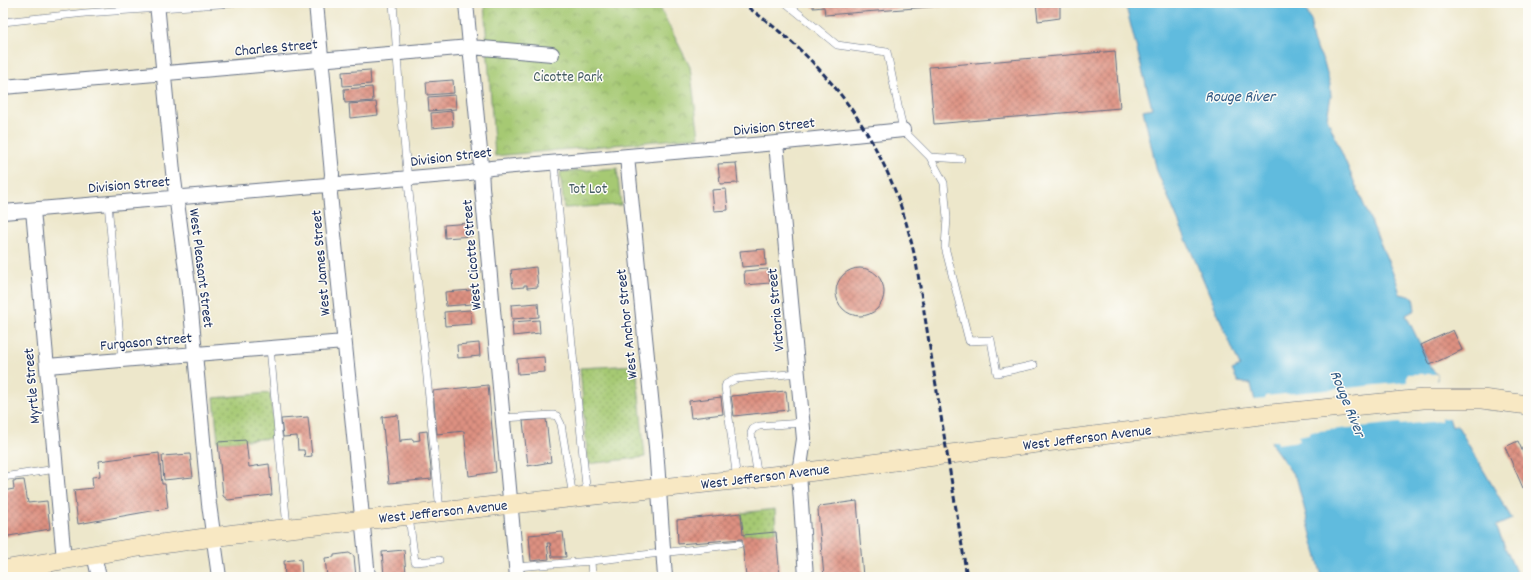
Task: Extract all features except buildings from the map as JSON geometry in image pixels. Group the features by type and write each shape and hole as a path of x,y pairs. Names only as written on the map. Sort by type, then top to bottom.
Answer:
{"main road":[{"name":"West Jefferson Avenue","path":"3,570 33,571 64,560 214,536 758,478 1260,415 1420,399 1482,399 1528,405"}],"street":[{"name":"West James Street","path":"316,3 332,174 330,194 368,577"},
{"name":"West Cicotte Street","path":"466,3 516,572"},
{"name":"West Pleasant Street","path":"157,6 176,197 190,300 209,504 219,577"},
{"name":"Charles Street","path":"3,87 470,47 552,54"},
{"name":"Division Street","path":"3,212 470,173 491,168 627,157 903,130"},
{"name":"Victoria Street","path":"776,143 804,439 799,473 806,577"},
{"name":"West Anchor Street","path":"627,157 655,439 665,577"},
{"name":"Myrtle Street","path":"33,210 64,560"},
{"name":"Furgason Street","path":"47,366 344,342"},
{"path":"94,555 99,577"}],"lane":[{"path":"3,22 157,6 235,3"},
{"path":"393,3 440,511"},
{"path":"786,3 837,45 887,52 903,130 930,156 944,184 947,218 945,247 970,341 991,340 997,372 1034,365"},
{"path":"930,156 961,159"},
{"path":"554,163 580,497"},
{"path":"108,203 122,360"},
{"path":"270,348 287,528"},
{"path":"737,480 725,387 726,384 736,379 798,373"},
{"path":"503,418 553,415 559,419 580,497"},
{"path":"758,478 751,433 753,429 759,426 802,423"},
{"path":"3,477 56,469"},
{"path":"408,515 415,562 439,560"},
{"path":"516,572 591,561 739,544"},
{"path":"591,561 592,577"}],"green space":[{"name":"Cicotte Park","path":"484,3 656,3 659,6 690,67 699,137 495,156"},
{"name":"Tot Lot","path":"617,168 621,205 564,208 560,172"},
{"path":"636,365 645,457 588,464 580,368"},
{"path":"270,393 275,438 218,442 214,398"},
{"path":"775,509 776,532 743,535 741,513"}],"water":[{"name":"Rouge River","path":"1125,3 1303,3 1312,23 1311,31 1313,41 1324,62 1330,84 1331,96 1327,118 1396,280 1400,294 1413,297 1415,310 1406,315 1432,369 1437,374 1437,381 1452,427 1457,425 1512,519 1496,526 1518,577 1322,577 1297,480 1273,446 1254,397 1251,384 1238,382 1232,370 1240,366 1157,171 1143,110 1152,108"}],"pier":[{"path":"1407,374 1437,374 1437,381 1439,381 1451,418 1441,418 1441,421 1401,425 1400,423 1309,432 1309,434 1299,436 1300,441 1278,444 1277,441 1269,441 1268,434 1266,434 1253,400 1265,399 1265,396 1407,382"}],"railway":[{"path":"741,3 787,38 812,62 834,87 872,142 887,171 909,234 917,268 967,577"}]}
